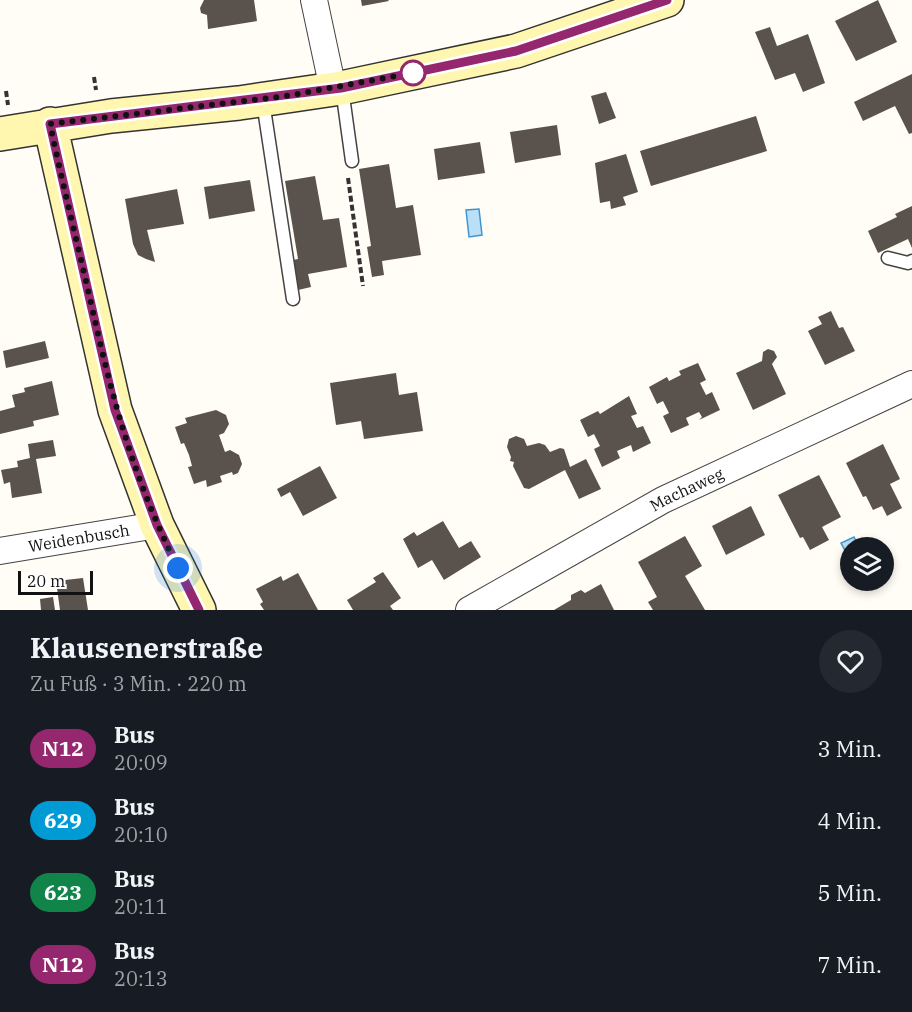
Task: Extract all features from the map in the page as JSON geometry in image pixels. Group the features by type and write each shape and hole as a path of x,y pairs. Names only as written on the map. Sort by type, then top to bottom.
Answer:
{"main road":[{"path":"0,134 50,124 337,88 516,51 667,0"},
{"path":"50,124 115,410 157,525 199,610"}],"street":[{"path":"314,0 337,88"},
{"name":"Machaweg","path":"469,610 602,532 663,500 912,384"},
{"name":"Weidenbusch","path":"0,551 157,525"}],"lane":[{"path":"337,88 352,161"},
{"path":"262,99 293,300"},
{"path":"888,258 908,263 912,261"}],"path":[{"path":"352,161 346,162 363,286"}],"water":[{"path":"479,209 482,235 469,237 466,210"}],"building":[{"path":"204,0 254,0 257,21 208,29 207,15 201,13 200,8"},
{"path":"361,0 388,0 389,1 362,6"},
{"path":"878,0 897,42 856,61 835,21"},
{"path":"770,27 777,46 808,34 825,83 803,92 795,73 775,80 755,32"},
{"path":"912,74 912,133 909,134 895,106 863,121 854,102"},
{"path":"606,92 616,118 599,124 591,96"},
{"path":"756,116 767,151 651,186 640,151"},
{"path":"557,125 561,155 515,163 510,132"},
{"path":"480,142 485,173 438,180 434,149"},
{"path":"626,154 638,192 623,197 626,205 611,209 610,201 600,203 595,163"},
{"path":"389,164 396,208 413,205 421,255 382,261 384,275 372,277 367,247 371,246 359,169"},
{"path":"315,176 323,220 339,218 347,267 308,274 311,287 298,290 293,260 298,259 285,181"},
{"path":"250,180 255,211 209,219 204,187"},
{"path":"177,189 184,224 147,230 155,262 138,255 133,244 125,199"},
{"path":"912,206 912,248 908,239 878,253 868,231 897,217 895,214"},
{"path":"831,311 839,328 843,327 855,351 825,365 808,331 822,324 818,317"},
{"path":"45,341 49,358 6,368 3,351"},
{"path":"768,349 774,351 777,357 772,364 786,394 753,410 736,373 762,361 763,352"},
{"path":"698,363 706,380 700,383 706,395 712,392 720,410 699,420 702,417 699,412 686,418 689,425 671,433 663,416 669,413 663,401 657,404 649,387 667,377 669,381 681,375 679,371"},
{"path":"396,373 399,395 417,392 423,431 364,439 361,421 336,425 330,383"},
{"path":"52,381 59,415 33,421 34,426 0,434 0,411 15,407 12,395 25,392 24,388"},
{"path":"629,396 637,414 631,416 637,428 643,426 651,443 633,452 631,445 617,451 620,458 602,467 594,449 600,446 594,434 588,437 580,420 598,411 600,414"},
{"path":"216,410 226,415 229,424 224,433 219,435 225,452 230,450 239,455 242,464 238,473 233,475 232,472 220,476 222,482 207,487 206,480 194,484 188,467 192,466 189,455 184,443 181,444 175,427 187,423 185,418"},
{"path":"516,436 524,439 527,446 539,443 545,445 550,452 560,448 564,449 570,467 586,459 601,489 579,499 565,470 529,489 524,488 513,466 514,462 510,461 511,457 507,447 509,439"},
{"path":"53,440 56,456 36,459 42,493 12,498 10,482 4,484 1,470 18,467 17,461 30,458 28,444"},
{"path":"883,444 900,479 890,484 902,508 887,516 882,506 873,510 866,496 863,497 846,463"},
{"path":"320,466 337,498 303,516 290,492 281,497 277,489"},
{"path":"819,475 841,517 822,527 829,540 810,550 803,537 800,538 778,495"},
{"path":"751,506 765,535 726,555 712,526"},
{"path":"443,521 459,548 471,541 481,557 444,580 432,560 418,568 403,539 414,532 417,536"},
{"path":"685,536 702,566 685,576 705,610 653,610 648,602 657,597 638,562"},
{"path":"383,572 401,598 390,606 393,610 353,610 347,600 376,582 373,578"},
{"path":"298,573 318,610 264,610 260,604 263,602 256,589 281,576 283,581"},
{"path":"83,578 88,610 60,610 56,581"},
{"path":"601,584 614,610 554,610 571,600 571,595 581,590 585,593"},
{"path":"53,597 55,610 41,610 40,599"}],"bus line":[{"name":"N12","path":"199,610 157,525 115,410 50,124 341,88 516,51 667,0"}],"route":[{"path":"178,568 157,525 135,470 115,410 50,124 286,96 413,73"}]}
